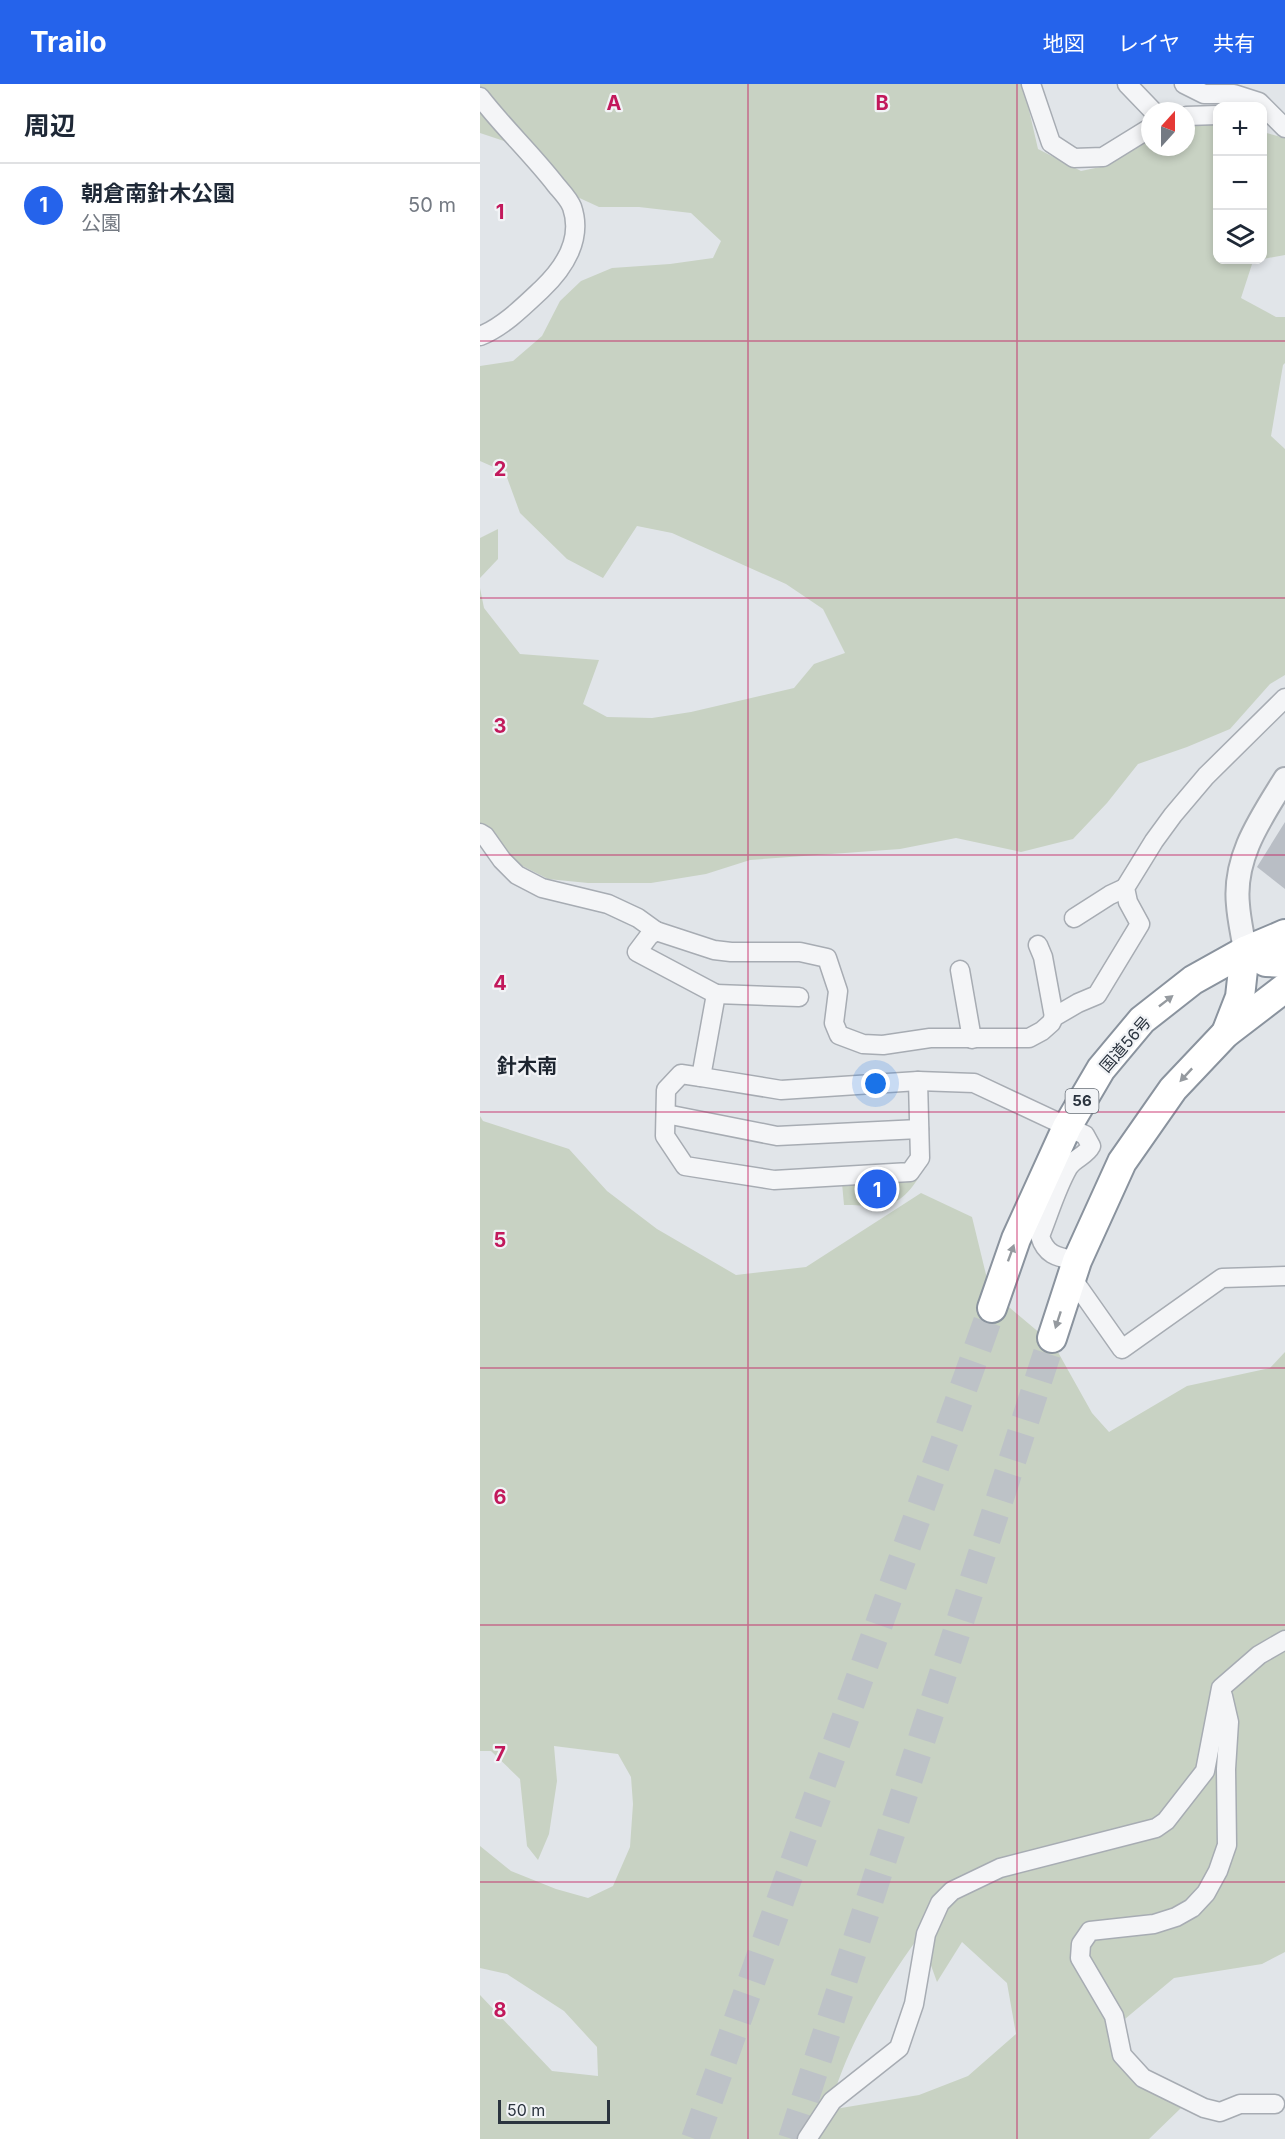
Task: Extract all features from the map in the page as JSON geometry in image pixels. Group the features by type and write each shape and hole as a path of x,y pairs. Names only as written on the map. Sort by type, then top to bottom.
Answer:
{"highway":[{"name":"56","path":"1245,951 1285,934"},
{"path":"1226,1033 1240,997 1245,951 1266,962 1285,963"},
{"name":"国道56号","path":"992,1308 1016,1239 1067,1126 1101,1069 1142,1020 1193,980 1245,951"},
{"path":"1052,1338 1074,1270 1122,1161 1173,1089 1226,1033 1285,988"}],"street":[{"path":"1032,84 1051,143 1074,158 1103,157 1141,134"},
{"path":"1127,84 1144,102"},
{"path":"1184,84 1204,94 1235,89 1259,102"},
{"path":"480,98 538,162 572,206 575,230 572,251 556,275 520,310 480,336"},
{"path":"1267,110 1285,129 1267,124"},
{"path":"1195,116 1213,115"},
{"path":"1074,918 1125,888 1173,815 1206,776 1285,698"},
{"path":"1245,951 1238,904 1240,866 1250,839 1285,779"},
{"path":"480,833 517,875 542,888 608,904 639,918 656,931 714,950 800,952 827,958 837,991 834,1023 838,1035 863,1044 884,1045 930,1038 1029,1038 1051,1023 1054,1017 1097,995 1140,924 1128,902 1125,888"},
{"path":"656,931 648,936 637,952 716,994 798,997"},
{"path":"1038,945 1043,957 1054,1017"},
{"path":"960,970 972,1039"},
{"path":"701,1077 716,994"},
{"path":"918,1081 920,1158 910,1172 774,1180 685,1166 665,1136 666,1090 681,1074 781,1090 918,1081 974,1083 1085,1135 1091,1146 1088,1152 1076,1158 1068,1167 1040,1236 1044,1247 1074,1270 1122,1349 1222,1278 1285,1276"},
{"path":"666,1114 777,1136 919,1129"},
{"path":"807,2139 832,2102 899,2048 915,2004 926,1934 940,1903 952,1891 1000,1868 1156,1828 1166,1821 1205,1771 1221,1688 1260,1655 1285,1640"},
{"path":"1221,1688 1229,1722 1226,1769 1227,1845 1218,1871 1206,1893 1192,1908 1176,1917 1154,1924 1089,1931 1081,1944 1080,1958 1114,2016 1122,2055 1143,2078 1204,2108 1220,2112 1240,2104 1275,2104"}],"green space":[{"path":"480,84 1023,84 1038,149 1081,171 1105,166 1141,143 1141,156 1195,156 1195,125 1213,125 1213,264 1252,264 1241,298 1276,317 1285,317 1285,363 1271,436 1285,449 1285,675 1270,684 1230,729 1138,764 1107,803 1073,839 1021,852 956,838 900,849 750,860 706,874 651,883 588,883 548,879 495,852 480,834 480,588 484,608 520,654 599,660 583,704 607,717 652,718 691,712 794,688 814,664 845,653 823,609 786,584 672,533 637,526 603,578 567,559 520,513 505,472 480,461 480,366 513,361 542,336 560,301 581,281 612,268 713,258 721,241 691,213 639,207 599,207 573,195 507,142 480,133"},
{"path":"1267,133 1285,138 1285,255 1267,258"},
{"path":"498,529 498,559 480,578 480,538"},
{"path":"480,1116 483,1121 569,1149 607,1191 657,1229 736,1275 806,1267 921,1193 972,1217 990,1291 1054,1345 1092,1413 1109,1432 1187,1386 1270,1368 1285,1352 1285,1952 1262,1964 1174,1978 1107,2034 1181,2108 1149,2139 480,2139 480,1995 552,2071 598,2076 597,2047 564,2011 507,1974 480,1968 480,1846 511,1871 556,1889 588,1898 613,1886 630,1847 633,1804 631,1777 618,1754 554,1746 557,1781 549,1834 538,1860 527,1846 520,1779 491,1751 480,1751","holes":["920,1935 937,1982 962,1942 1007,1983 1016,2034 968,2076 919,2095 829,2110 855,2040 879,1997"]},
{"path":"919,1177 911,1189 895,1202 879,1206 844,1205 842,1183"}],"building":[{"path":"1285,822 1285,889 1257,867"}],"tunnel":[{"path":"695,2139 992,1308"},
{"path":"792,2139 1052,1338"}],"place":[{"name":"朝倉南針木公園","path":"877,1189"}],"district":[{"name":"針木南","path":"527,1066"}]}
